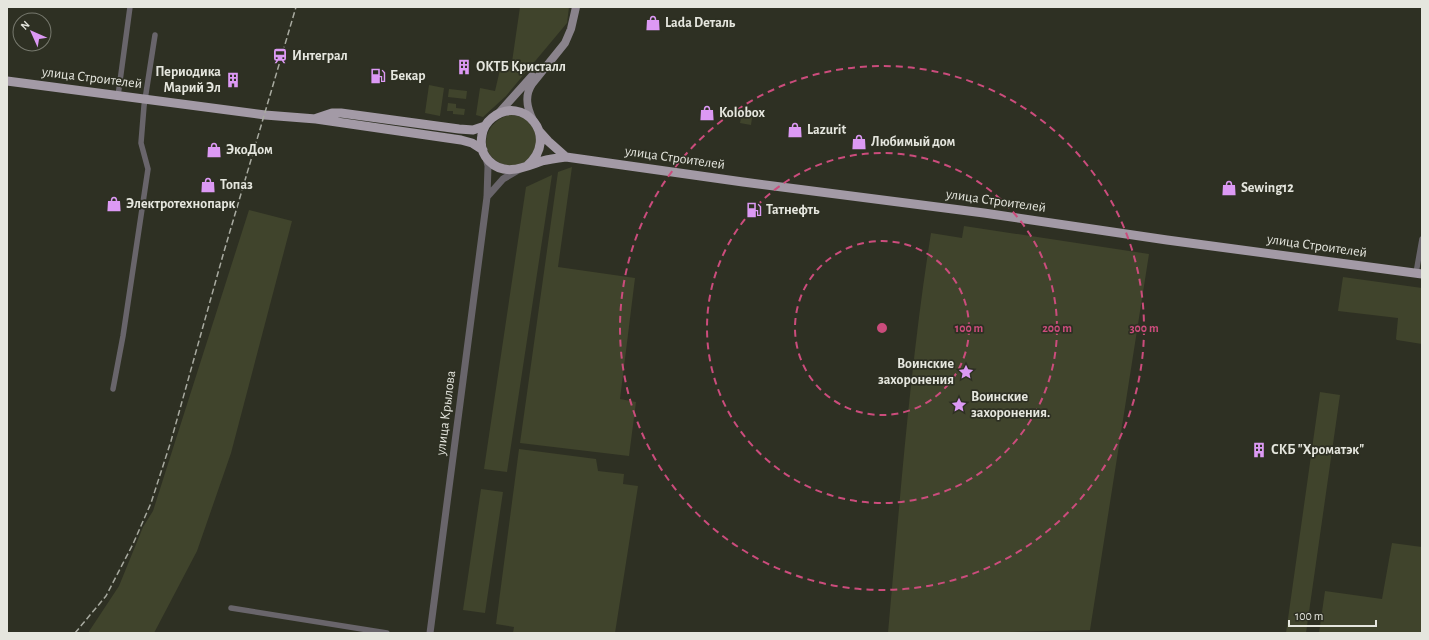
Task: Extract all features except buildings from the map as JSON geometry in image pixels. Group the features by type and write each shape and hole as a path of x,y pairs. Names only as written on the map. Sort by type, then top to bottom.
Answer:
{"main road":[{"path":"566,156 548,141 539,131 527,106 528,91 532,84 559,52 565,42 571,29 576,7"},
{"path":"498,114 571,29"},
{"name":"улица Строителей","path":"7,81 265,115 316,119 461,140 472,143 493,165 511,171 566,156 743,182 984,213 1167,240 1419,274"},
{"path":"484,154 481,142 482,134 490,119 498,114 508,111 517,111 526,114 533,120"},
{"name":"улица Строителей","path":"316,119 332,113 341,113 460,129 472,130 485,126"},
{"path":"524,167 533,161 538,154 541,139 539,131"}],"street":[{"path":"118,96 130,7"},
{"path":"113,389 123,336 148,169 141,143 145,99 155,35"},
{"name":"улица Крылова","path":"430,633 487,197 488,166 484,154"},
{"path":"487,197 503,179 524,167"},
{"path":"1419,274 1422,239"},
{"path":"232,608 387,633"}],"green space":[{"path":"520,7 569,7 567,23 506,96 483,117 476,115 480,88 495,91 502,61 512,62"},
{"path":"429,85 444,88 440,116 425,113"},
{"path":"449,89 467,91 466,99 448,97"},
{"path":"448,103 456,104 456,108 465,109 464,115 453,114 453,111 447,111"},
{"path":"743,109 753,111 751,125 740,123"},
{"path":"508,115 521,117 529,122 538,143 529,160 510,166 500,163 492,157 486,142 487,134 492,126 498,120"},
{"path":"572,167 558,267 635,278 620,399 636,402 629,456 520,443 558,172"},
{"path":"552,175 507,472 484,469 526,187"},
{"path":"249,210 292,221 231,453 197,551 154,633 88,633 119,586 143,527 153,511"},
{"path":"964,226 1149,254 1090,630 969,633 888,633 911,383 931,233 962,238"},
{"path":"1343,277 1422,288 1422,344 1396,339 1398,318 1338,311"},
{"path":"1320,392 1340,395 1306,633 1286,633"},
{"path":"519,449 596,459 598,471 624,474 623,484 638,486 615,633 513,633 514,627 496,624"},
{"path":"481,489 503,492 485,613 463,610"},
{"path":"1392,543 1422,547 1422,633 1319,633 1325,591 1382,599"}],"railway":[{"path":"75,633 106,596 133,544 151,503 171,441 223,255 296,7"}],"place":[{"name":"Lada Dеталь","path":"653,23"},
{"name":"Интеграл","path":"280,56"},
{"name":"ОКТБ Кристалл","path":"464,67"},
{"name":"Бекар","path":"378,76"},
{"name":"Периодика Марий Эл","path":"233,80"},
{"name":"Kolobox","path":"707,113"},
{"name":"Lazurit","path":"795,130"},
{"name":"Любимый дом","path":"859,142"},
{"name":"ЭкоДом","path":"214,150"},
{"name":"Топаз","path":"208,185"},
{"name":"Sewing12","path":"1229,188"},
{"name":"Электротехнопарк","path":"114,204"},
{"name":"Татнефть","path":"754,210"},
{"name":"Воинские захоронения","path":"966,372"},
{"name":"Воинские захоронения.","path":"959,405"},
{"name":"СКБ \"Хроматэк\"","path":"1259,450"}]}
